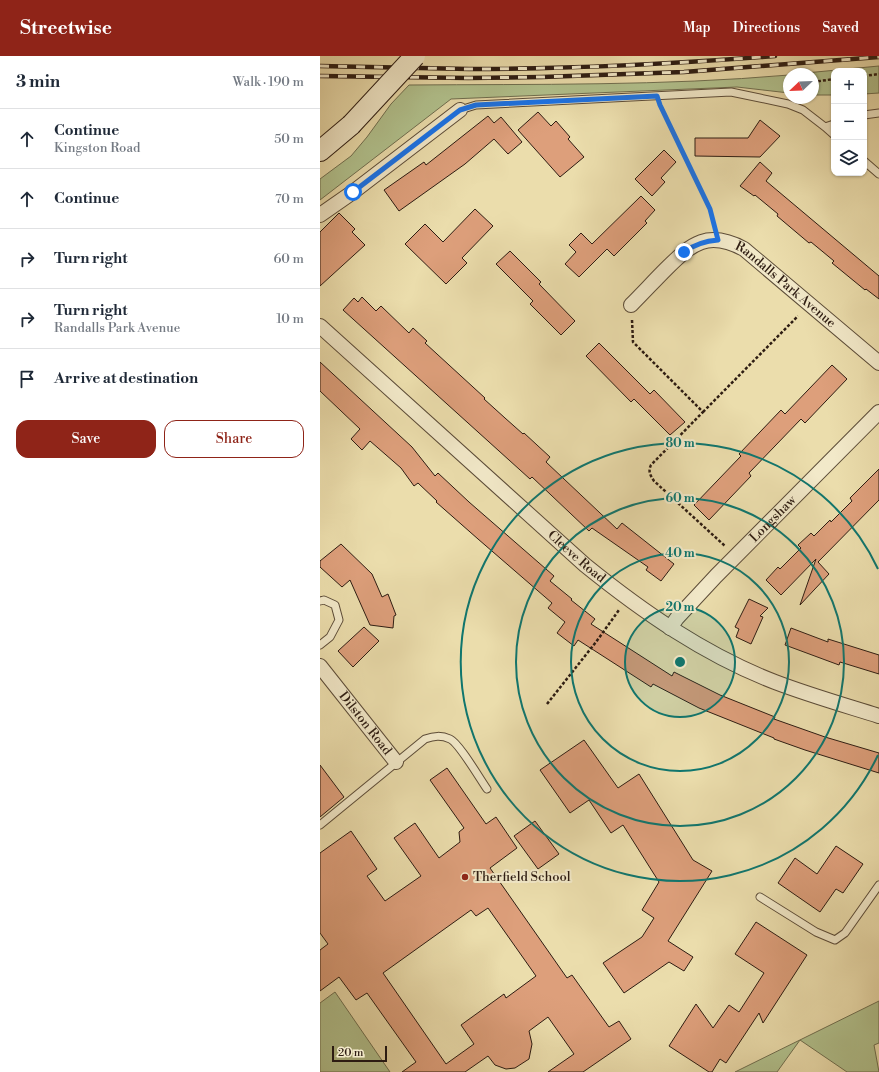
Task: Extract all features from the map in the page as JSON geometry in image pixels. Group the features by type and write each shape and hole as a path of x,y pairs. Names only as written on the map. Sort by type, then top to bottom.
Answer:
{"main road":[{"path":"320,151 351,125 415,56"}],"street":[{"path":"320,215 353,192 460,110"},
{"name":"Randalls Park Avenue","path":"631,305 684,252 695,244 718,240 732,242 744,249 879,363"},
{"name":"Cleeve Road","path":"320,326 584,565 627,598 670,628 706,650 775,682 879,716"},
{"name":"Longshaw","path":"670,628 677,618 711,581 879,412"},
{"name":"Dilston Road","path":"320,666 396,762"}],"lane":[{"path":"460,110 476,105 731,92 788,104 803,110 831,132"},
{"path":"867,115 879,113"},
{"path":"825,127 831,125"},
{"path":"867,164 879,174"},
{"path":"320,601 324,600 335,605 339,620 330,637 320,645"},
{"path":"320,825 425,739 438,736 451,739 464,754 487,789"},
{"path":"760,897 816,932 835,940 845,933 879,885"}],"path":[{"path":"867,76 879,74"},
{"path":"819,81 831,80"},
{"path":"657,96 710,209 718,240"},
{"path":"736,556 654,481 650,475 649,469 651,464 810,304"},
{"path":"631,305 634,342 703,412"},
{"path":"548,704 596,642 627,598"}],"green space":[{"path":"879,66 879,93 867,94 867,68 858,68"},
{"path":"831,71 831,95 819,95 819,72"},
{"path":"783,76 783,92 737,87 451,99 320,200 320,179 351,156 391,104 409,85 647,83 742,79"},
{"path":"335,992 390,1072 320,1072 320,1003"},
{"path":"879,1001 879,1043 874,1045 879,1072 847,1072 800,1040 777,1072 735,1072"}],"building":[{"path":"538,112 551,126 556,121 570,137 568,139 584,157 560,177 518,130"},
{"path":"488,116 494,123 501,117 522,142 508,154 494,139 465,164 399,211 384,190 424,162 426,165"},
{"path":"760,120 780,136 760,157 695,156 695,138 748,138"},
{"path":"664,150 676,162 661,178 665,182 652,196 635,179"},
{"path":"760,162 772,173 766,181 879,276 879,299 866,289 865,290 832,263 834,261 811,242 809,243 755,195 754,196 740,186"},
{"path":"641,196 655,210 645,221 647,223 614,256 607,249 579,277 565,264 576,252 569,245 581,233 592,244"},
{"path":"475,209 493,226 462,258 467,263 446,284 405,244 425,224 443,242"},
{"path":"339,213 355,229 352,232 365,245 320,286 320,232"},
{"path":"510,251 541,282 539,284 575,321 561,335 530,304 533,301 496,264"},
{"path":"362,297 376,311 381,306 409,333 413,328 427,341 425,343 485,398 484,399 550,457 546,462 617,529 622,523 674,564 661,581 646,570 648,567 592,528 589,531 532,477 530,479 343,310 354,298 358,302"},
{"path":"599,343 650,394 654,390 685,422 670,435 634,399 631,402 586,356"},
{"path":"320,362 412,447 435,476 438,473 554,576 550,581 595,619 591,624 672,676 674,672 720,695 775,717 774,719 825,737 879,753 879,773 774,739 699,708 653,684 651,687 578,640 574,646 557,633 565,622 548,608 552,603 436,502 437,501 418,483 414,486 401,468 370,441 362,450 351,439 360,429 320,391"},
{"path":"832,365 847,379 805,423 801,419 749,473 751,476 709,520 694,505 741,456 739,454 781,410 785,414"},
{"path":"879,469 879,500 818,562 829,574 800,605 816,559 781,595 766,580 778,567 780,569 801,548 798,545 811,533 814,536 830,520 831,522 852,501 850,498"},
{"path":"341,544 372,574 382,597 388,594 396,615 394,616 393,628 370,625 350,580 342,587 320,567 320,561"},
{"path":"749,599 768,608 760,616 763,617 751,644 736,637 739,629 735,627"},
{"path":"364,627 379,641 353,667 338,651"},
{"path":"791,628 828,642 828,639 879,655 879,674 840,662 839,665 785,645"},
{"path":"584,740 618,788 639,774 693,860 712,871 668,941 693,957 684,971 669,962 624,993 603,963 642,937 654,918 642,910 659,882 623,825 611,833 589,800 570,813 540,770"},
{"path":"320,765 344,797 320,817"},
{"path":"447,768 486,824 496,817 517,848 490,868 567,978 572,975 609,1027 619,1021 631,1039 583,1072 548,1072 574,1054 548,1017 529,1031 532,1044 529,1059 515,1068 506,1069 495,1065 488,1056 465,1072 402,1072 416,1062 367,993 356,1000 339,977 320,991 320,950 328,944 320,933 320,853 351,831 377,869 367,876 385,901 421,876 394,838 415,823 439,858 460,842 459,832 464,828 430,780","holes":["488,908 536,976 506,998 504,994 461,1025 474,1044 446,1064 383,973 471,910 476,916"]},
{"path":"535,821 559,854 538,869 514,836"},
{"path":"836,846 863,864 843,893 836,889 820,912 778,883 795,858 817,874"},
{"path":"756,922 807,955 763,1023 759,1013 726,1063 720,1059 712,1072 709,1072 669,1046 696,1004 713,1028 729,1005 739,1012 764,973 735,954"}],"railway":[{"path":"320,66 469,69 546,68 660,64 775,56"},
{"path":"320,76 468,78 542,77 684,72 879,57"}],"place":[{"name":"Therfield School","path":"465,877"}],"route":[{"path":"353,192 460,110 476,105 657,96 710,209 718,240 695,244 684,252"}]}
